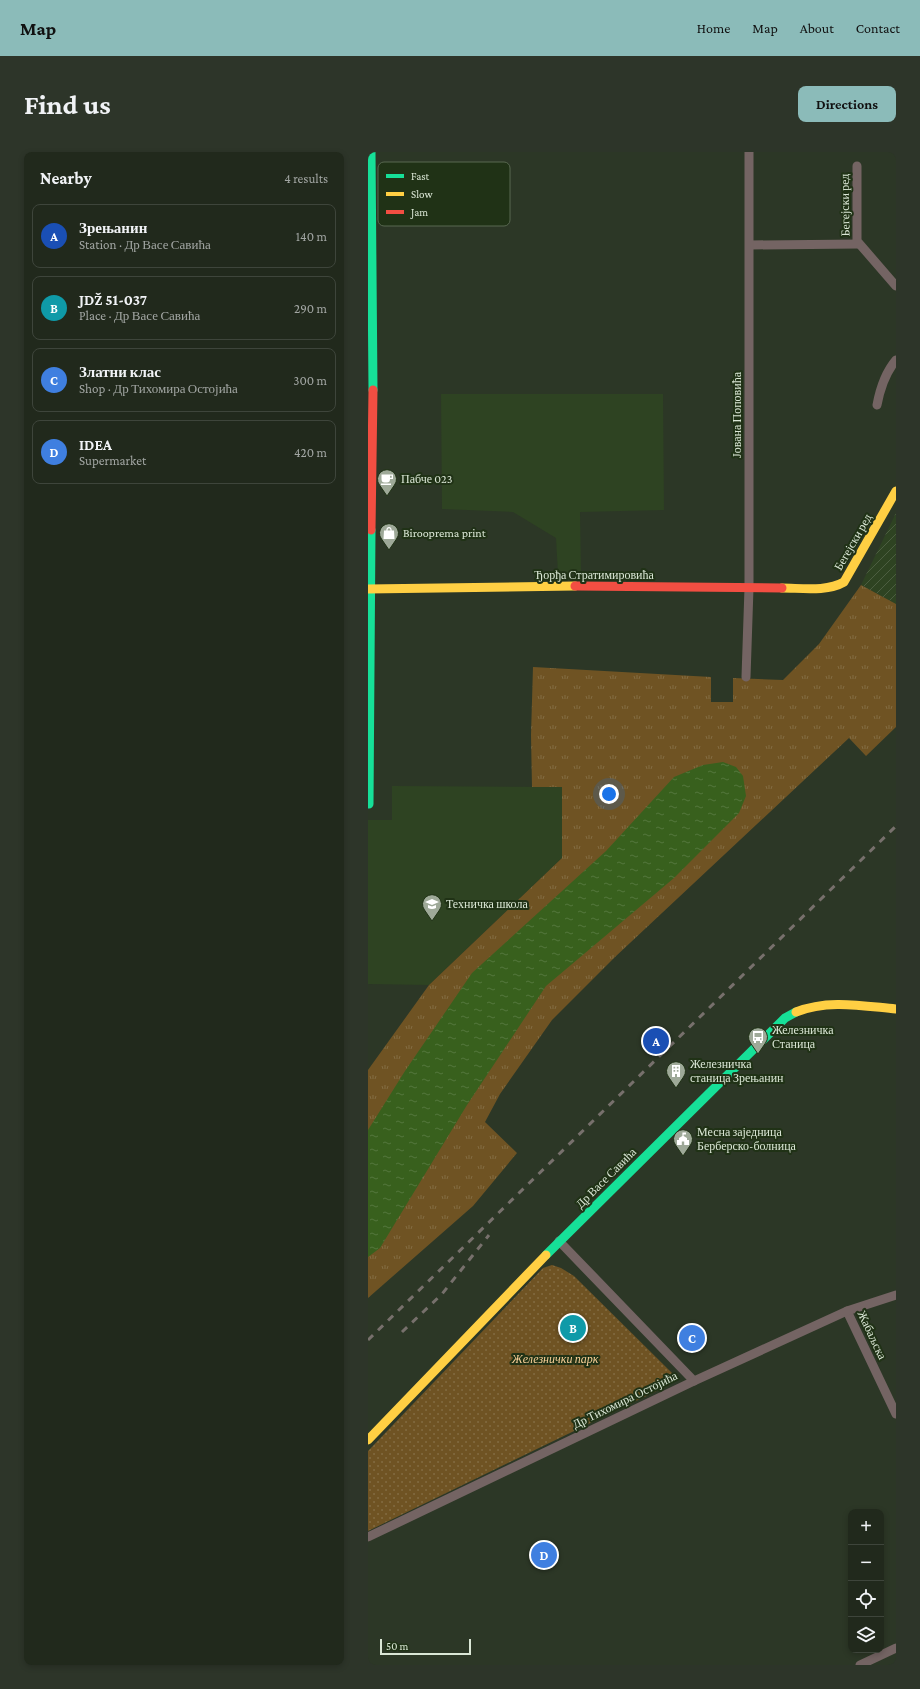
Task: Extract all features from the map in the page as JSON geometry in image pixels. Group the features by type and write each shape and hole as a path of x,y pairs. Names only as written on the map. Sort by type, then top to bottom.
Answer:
{"street":[{"path":"369,804 371,152"},
{"name":"Јована Поповића","path":"746,678 749,588 749,152"},
{"name":"Бегејски ред","path":"857,166 857,241 896,286"},
{"name":"Бегејски ред","path":"750,245 859,244"},
{"path":"877,405 880,390 890,366 896,360"},
{"name":"Бегејски ред","path":"820,588 839,585 844,582 896,491"},
{"name":"Ђорђа Стратимировића","path":"370,588 573,586 820,588"},
{"name":"Др Васе Савића","path":"368,1440 559,1241 785,1018 798,1010 826,1005 847,1004 896,1009"},
{"path":"559,1241 694,1381"},
{"name":"Др Тихомира Остојића","path":"368,1537 694,1381 847,1311 896,1294"},
{"name":"Жабаљска","path":"847,1311 896,1414"},
{"path":"860,1665 896,1648"}],"shaded area":[{"path":"441,394 663,394 664,510 580,512 581,573 558,574 556,538 513,512 442,509"},
{"path":"896,513 896,604 861,585"},
{"name":"Техничка школа","path":"392,786 562,787 562,858 429,985 368,984 368,820 392,820"}],"green space":[{"path":"861,585 896,604 896,727 866,756 849,738 615,957 552,1020 500,1094 485,1122 517,1153 473,1206 368,1298 368,1070 429,985 562,858 562,787 532,787 531,735 533,667 711,677 711,702 733,702 733,678 783,680 819,644"},
{"name":"Железнички парк","path":"552,1265 561,1268 574,1276 672,1373 672,1381 669,1385 368,1531 368,1451 543,1268"}],"water":[{"path":"723,762 736,767 743,776 746,796 739,813 674,878 546,986 467,1105 380,1248 368,1257 368,1130 405,1071 472,973 606,851 674,777 703,765"}],"railway":[{"path":"368,1340 896,826"},
{"path":"402,1332 442,1294 489,1235"}],"traffic: fast":[{"path":"371,152 373,390"},
{"path":"369,804 371,530"},
{"path":"546,1255 785,1018 796,1012"}],"traffic: slow":[{"path":"782,588 822,588 844,582 896,491"},
{"path":"368,589 575,586"},
{"path":"796,1012 820,1006 846,1004 896,1009"},
{"path":"368,1440 546,1255"}],"traffic: jam":[{"path":"371,530 373,390"},
{"path":"575,586 782,588"}],"place":[{"name":"Пабче 023","path":"387,496"},
{"name":"Birooprema print","path":"389,550"},
{"name":"Техничка школа","path":"432,921"},
{"name":"Зрењанин","path":"656,1041"},
{"name":"Железничка Станица","path":"758,1054"},
{"name":"Железничка станица Зрењанин","path":"676,1088"},
{"name":"Месна заједница Берберско-болница","path":"683,1156"},
{"name":"JDŽ 51-037","path":"573,1328"},
{"name":"Златни клас","path":"692,1338"},
{"name":"IDEA","path":"544,1555"}]}
